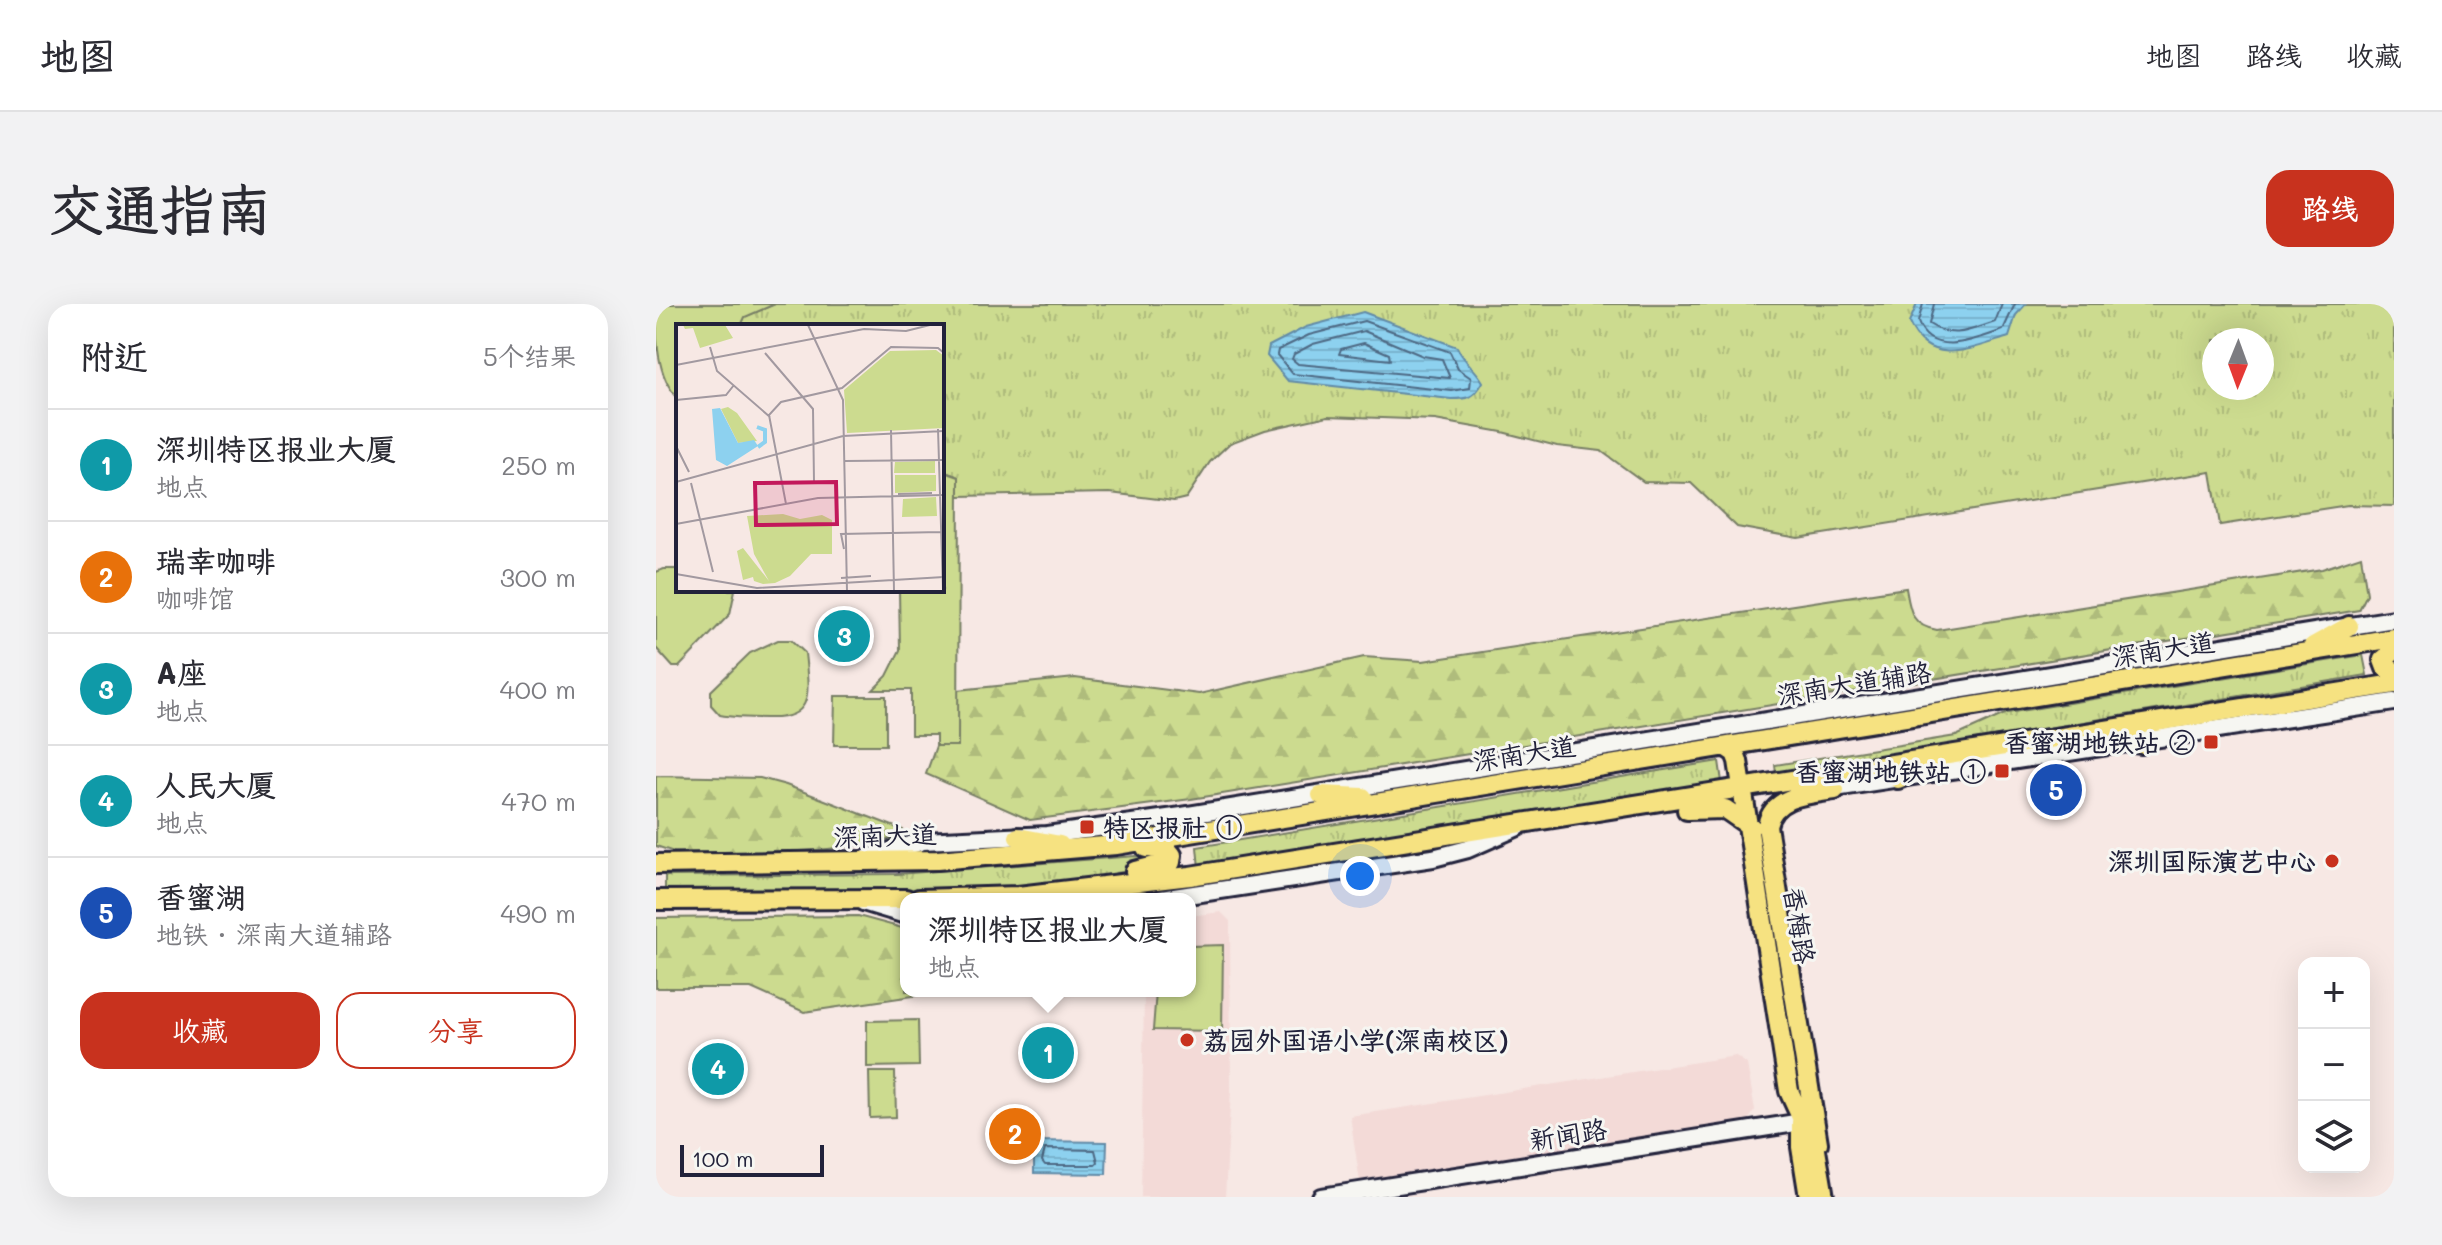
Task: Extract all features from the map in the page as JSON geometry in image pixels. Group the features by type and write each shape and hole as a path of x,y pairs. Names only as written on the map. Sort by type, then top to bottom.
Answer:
{"main road":[{"name":"深南大道辅路","path":"847,863 923,841 1090,830 2394,619"},
{"path":"2299,653 2349,626"},
{"name":"深南大道","path":"660,864 847,863 1116,845 2394,638"},
{"path":"2394,651 2383,660 2386,668 2394,671"},
{"path":"1046,893 1103,888 1535,820 1584,815 2394,684"},
{"path":"1817,1154 1818,1132 1767,826 1773,811 1783,802 1898,779 2142,744 2394,702"},
{"path":"2075,736 2142,744"},
{"name":"香梅路","path":"1748,789 1752,754 1764,741"},
{"name":"香梅路","path":"1726,747 1737,756 1748,789 1788,1087 1817,1154 1824,1197"},
{"path":"1898,779 1949,756"},
{"path":"1778,784 1790,788 1835,790"},
{"path":"1321,795 1398,799"},
{"path":"1584,815 1627,817 1717,807 1753,829"},
{"path":"1196,894 1433,858 1468,849 1535,820"},
{"path":"1018,837 1078,849"},
{"path":"1103,888 1106,879 1164,867 1172,860 1171,853 1164,848 1116,845"},
{"path":"660,900 900,899"},
{"path":"858,901 900,913"},
{"name":"香梅路","path":"1802,1122 1793,1138 1809,1197"},
{"name":"新闻路","path":"1321,1197 1802,1122"},
{"name":"新闻路","path":"1377,1197 1793,1138"}],"shaded area":[{"name":"荔园外国语小学(深南校区)","path":"1221,912 1230,921 1231,1090 1225,1197 1141,1197 1144,997 1196,997 1196,915"},
{"path":"1736,1056 1747,1064 1755,1110 1747,1122 1360,1182 1350,1116"}],"green space":[{"path":"656,304 775,304 745,317 742,324 676,324 676,395 665,379 657,342"},
{"path":"775,304 2394,304 2394,506 2348,505 2220,525 2211,472 1798,538 1737,527 1691,483 1644,482 1601,451 1557,446 1435,420 1328,416 1265,430 1230,443 1210,462 1186,498 1174,501 1110,493 959,496 959,477 944,472 944,324 742,324 744,317"},
{"path":"944,472 959,477 958,746 936,746 936,735 911,735 911,690 873,690 887,676 900,650 899,592 944,592"},
{"path":"2361,556 2367,594 2359,610 1191,799 1030,820 926,774 936,746 958,745 958,690 1075,678 1199,694 1364,657 1423,661 1906,588 1913,616 1922,625 1937,630 2322,569"},
{"path":"676,569 676,592 735,592 730,614 679,667 673,667 656,648 656,572"},
{"path":"778,640 791,640 805,653 807,692 801,709 782,717 720,715 711,705 711,691 750,653"},
{"path":"2363,655 2367,675 1776,773 1775,765 1956,736 2007,713"},
{"path":"835,696 886,696 886,745 834,745"},
{"path":"1719,761 1722,782 1199,868 1197,847"},
{"path":"656,776 760,778 903,830 903,836 818,850 674,852 656,846"},
{"path":"1136,856 1167,857 1167,867 1116,873 1102,881 1007,889 665,890 665,876 897,874"},
{"path":"858,916 900,927 900,997 906,997 804,1012 751,988 656,988 656,918"},
{"path":"1223,945 1222,1031 1153,1030 1156,997 1196,997 1196,946"},
{"path":"918,1020 919,1066 867,1067 867,1021"},
{"path":"869,1072 895,1072 896,1117 870,1118"}],"water":[{"path":"1917,304 2026,304 2016,315 2009,337 1967,350 1940,351 1918,337 1909,323"},
{"path":"1363,312 1457,347 1483,382 1480,387 1470,396 1451,399 1288,381 1267,356 1269,346 1306,327"},
{"path":"1034,1141 1107,1142 1106,1174 1034,1173"}],"place":[{"name":"A座","path":"844,636"},
{"name":"香蜜湖地铁站 ②","path":"2211,742"},
{"name":"香蜜湖地铁站 ①","path":"2002,771"},
{"name":"香蜜湖","path":"2056,790"},
{"name":"特区报社 ①","path":"1087,827"},
{"name":"深圳国际演艺中心","path":"2332,861"},
{"name":"荔园外国语小学(深南校区)","path":"1187,1040"},
{"name":"深圳特区报业大厦","path":"1048,1053"},
{"name":"人民大厦","path":"718,1069"},
{"name":"瑞幸咖啡","path":"1015,1134"}]}
